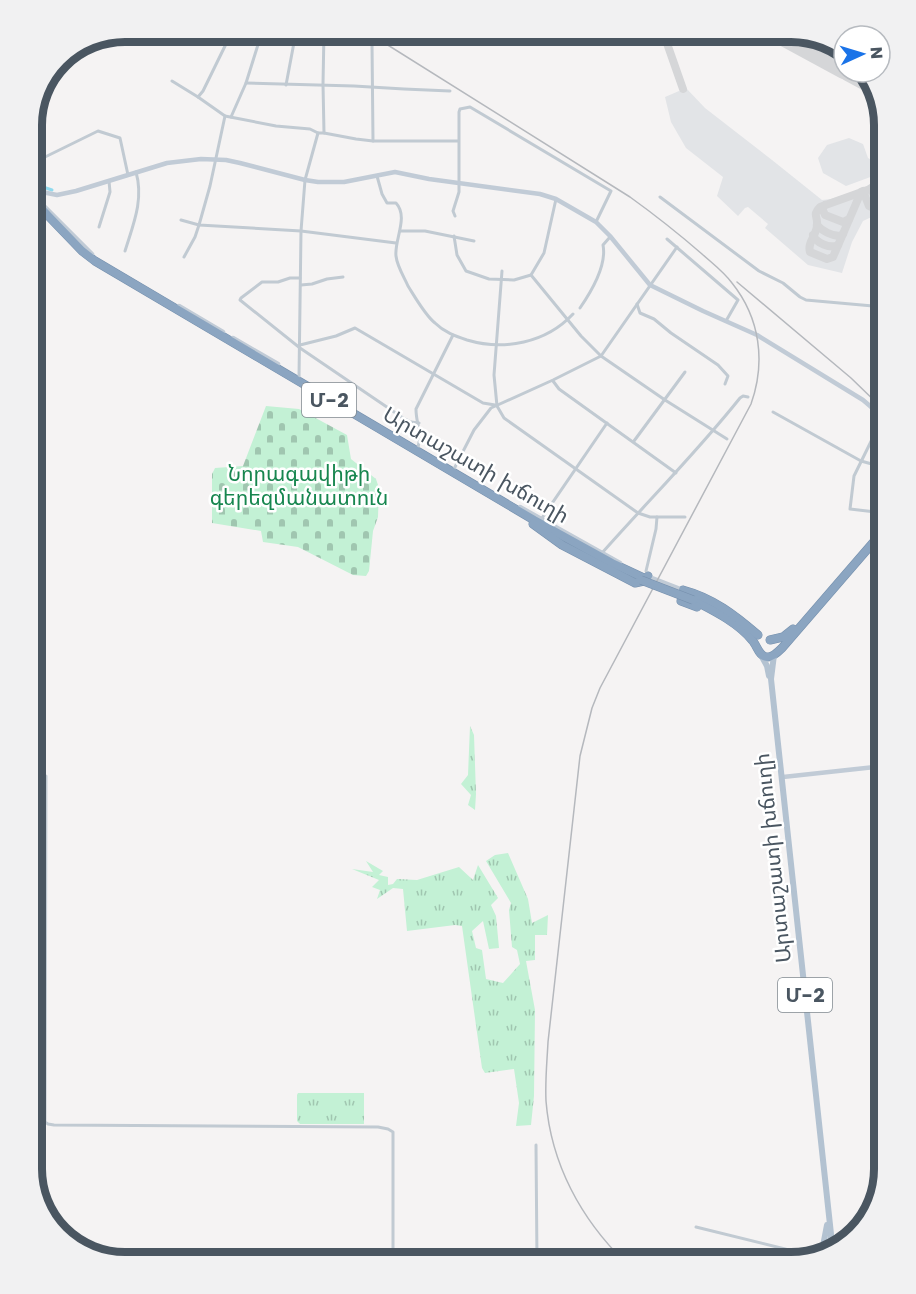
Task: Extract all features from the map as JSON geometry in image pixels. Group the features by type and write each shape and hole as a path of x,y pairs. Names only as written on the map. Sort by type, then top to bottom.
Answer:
{"highway":[{"name":"Արտաշատի խճուղի","path":"42,209 82,251 95,261 510,506 612,563 722,612 769,640 776,646 774,654"},
{"name":"Արտաշատի խճուղի","path":"42,214 77,251 92,263 532,523 610,566 644,576"},
{"path":"874,536 793,628 783,637 760,644 760,652 767,657 784,646 874,543"},
{"path":"748,636 694,605 682,601 683,590 703,596 720,605 758,635"},
{"name":"Արտաշատի խճուղի","path":"693,599 722,615 748,636 760,652"}],"main road":[{"path":"42,192 57,195 181,161 215,159 305,180 344,182 395,172 429,179 540,194 556,199 597,222 650,285 757,335 874,409"},
{"name":"Արտաշատի խճուղի","path":"42,195 46,193"},
{"name":"Արտաշատի խճուղի","path":"42,204 98,259 542,520 644,576"},
{"path":"644,576 683,590"},
{"name":"Արտաշատի խճուղի","path":"760,652 771,679"},
{"name":"Արտաշատի խճուղի","path":"774,654 771,679 831,1234 828,1243"},
{"path":"783,777 874,767"}],"street":[{"path":"198,97 226,44 223,42"},
{"path":"231,117 246,83 259,42"},
{"path":"286,85 294,42"},
{"path":"324,42 324,133"},
{"path":"370,42 372,43 373,141"},
{"path":"172,81 225,116 373,141 458,141"},
{"path":"246,83 323,84 450,91"},
{"path":"455,216 453,211 459,192 459,112 460,109 470,107 611,191 597,222"},
{"path":"184,257 199,225 225,116"},
{"path":"43,158 98,131 120,138 128,175"},
{"path":"299,377 301,231 305,180 318,133"},
{"path":"125,251 138,206 139,185 136,172"},
{"path":"377,176 384,199 387,203 398,204 400,207 401,224 396,243 398,265 409,287 433,322 453,335 479,343 496,345 523,343 557,328 573,314"},
{"path":"99,227 110,192 109,181"},
{"path":"660,197 759,272 783,284 800,297 806,300 874,306"},
{"path":"454,236 457,255 466,271 489,279 501,280 514,280 531,275 544,253 556,199"},
{"path":"182,220 199,225 301,231 396,243"},
{"path":"400,231 424,231 474,241"},
{"path":"580,308 598,276 603,245 610,236"},
{"path":"667,239 738,300 726,321"},
{"path":"454,468 489,410 601,356 677,247"},
{"path":"502,271 494,375 497,405 504,418 638,513 645,516 685,518"},
{"path":"531,275 581,336 601,356 727,439"},
{"path":"300,285 343,277"},
{"path":"300,278 262,282 240,300 300,346 404,418 419,423"},
{"path":"638,304 640,313 654,319 718,365 728,375 729,378 725,384"},
{"path":"300,346 355,328 483,403 497,405"},
{"path":"418,448 421,438 416,409 453,335"},
{"path":"634,441 685,372"},
{"path":"553,380 559,389 676,473"},
{"path":"602,553 676,473 740,398 745,396 747,398"},
{"path":"773,412 861,461 874,465"},
{"path":"542,520 607,423"},
{"path":"874,436 854,476 850,509 874,512"},
{"path":"644,576 657,517"},
{"path":"46,776 45,1122 54,1125 307,1126 388,1129 393,1132 393,1252"},
{"path":"536,1145 537,1252"},
{"path":"696,1227 794,1252"}],"shaded area":[{"path":"686,88 705,108 822,200 874,185 874,216 863,221 852,242 842,273 808,265 765,228 768,224 748,207 738,216 717,196 723,177 686,148 671,122 665,97"},
{"path":"849,138 863,144 868,158 874,161 874,176 846,186 823,173 818,158 827,145"}],"green space":[{"name":"Նորագավիթի գերեզմանատուն","path":"266,406 299,409 347,435 351,459 376,479 379,488 378,517 373,531 369,571 366,576 353,575 298,547 263,542 261,531 212,523 212,474 215,468 243,466"},
{"path":"470,726 474,735 475,810 468,805 471,795 461,784 468,775"},
{"path":"508,853 528,899 532,923 548,915 547,935 535,935 535,960 526,961 535,1010 534,1096 531,1125 516,1126 519,1103 514,1069 485,1073 482,1068 462,926 407,931 403,889 393,888 377,899 380,890 372,887 379,880 352,869 373,872 366,861 383,871 379,875 388,877 388,885 393,884 397,879 417,880 459,867 473,880 478,865 498,898 491,905 496,916 499,948 489,949 483,921 472,931 476,948 482,950 486,979 503,983 520,964 517,950 512,947 509,910 511,903 486,861 495,855"},
{"path":"298,1093 364,1093 364,1124 300,1124 297,1121"}],"waterway":[{"path":"43,187 52,190"}],"taxiway":[{"path":"667,42 683,89"},
{"path":"871,188 874,196"},
{"path":"861,192 874,188"},
{"path":"863,191 869,206 874,206"},
{"path":"861,192 833,257 827,259 810,252 809,248 817,229 816,214 820,207 861,192"},
{"path":"825,205 822,208 825,215 843,222 849,219"},
{"path":"817,225 831,234 840,236 843,234"},
{"path":"813,235 824,244 838,245"}],"runway":[{"path":"792,42 832,63"}],"railway":[{"path":"383,42 630,197 667,225 718,268 732,283 749,311 758,341 758,372 751,404 600,688 592,708 580,756 548,1042 546,1101 554,1147 571,1189 595,1228 616,1252"},
{"path":"737,282 851,378 874,400"}]}
